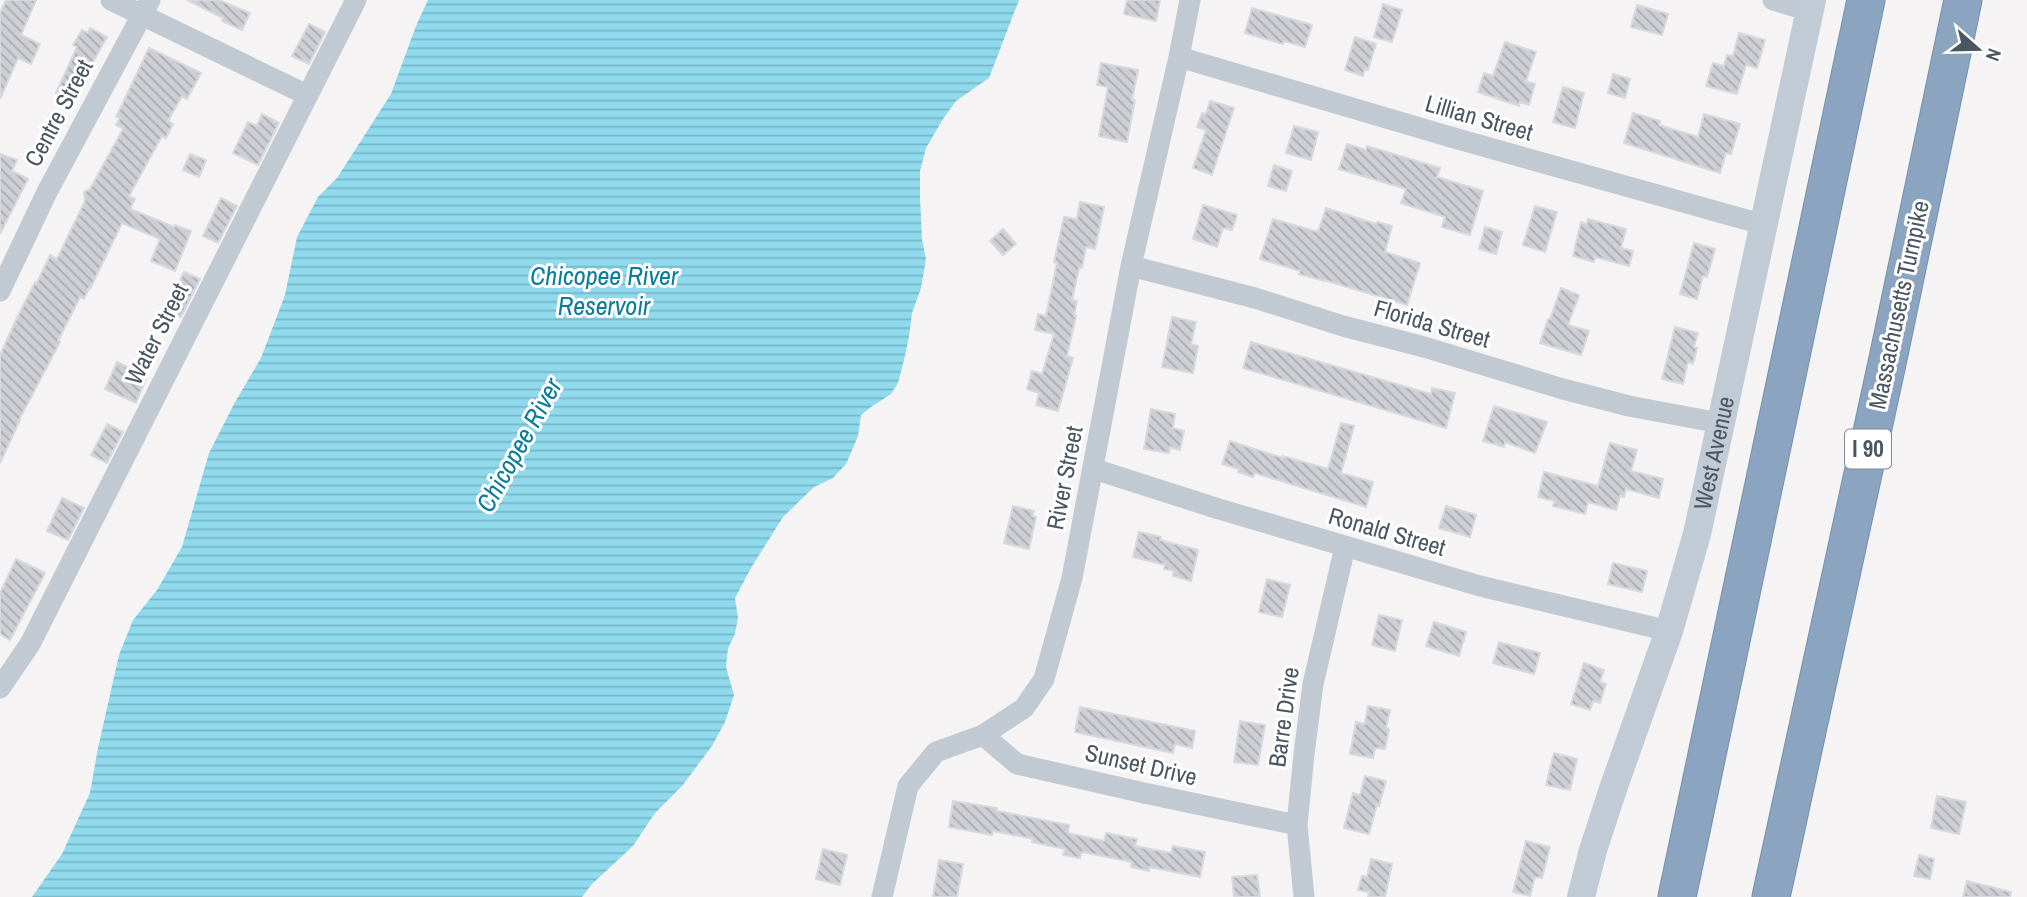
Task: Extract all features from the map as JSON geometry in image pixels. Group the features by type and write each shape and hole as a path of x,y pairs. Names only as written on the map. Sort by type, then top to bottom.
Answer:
{"highway":[{"path":"1677,897 1866,0"},
{"name":"Massachusetts Turnpike","path":"1771,897 1963,0"}],"main road":[{"name":"West Avenue","path":"1581,897 1593,850 1669,631 1697,534 1811,5"}],"street":[{"path":"111,0 146,8 307,95"},
{"name":"Water Street","path":"0,688 30,644 356,0"},
{"name":"River Street","path":"882,897 908,786 936,752 983,735 1024,708 1044,679 1072,578 1131,266 1190,0"},
{"path":"1773,0 1811,5"},
{"name":"Centre Street","path":"0,291 47,192 146,8"},
{"name":"Lillian Street","path":"1179,57 1765,225"},
{"name":"Florida Street","path":"1131,266 1255,298 1563,389 1629,406 1720,422"},
{"name":"Ronald Street","path":"1094,469 1480,586 1669,631"},
{"name":"Barre Drive","path":"1304,897 1297,825 1313,684 1345,547"},
{"name":"Sunset Drive","path":"983,735 1017,764 1297,825"}],"water":[{"name":"Chicopee River Reservoir","path":"428,0 1019,0 989,78 956,101 926,148 920,171 920,197 922,240 926,259 898,383 891,394 861,415 858,436 846,464 833,478 814,487 783,517 735,598 738,618 735,634 728,648 726,667 734,695 725,722 712,746 682,786 655,813 633,846 592,884 582,897 32,897 62,854 90,793 119,655 133,620 157,590 182,547 209,453 261,358 285,295 297,237 318,197 337,178 391,94"}],"building":[{"path":"6,0 36,0 21,35 40,44 31,64 18,58 0,99 0,13"},
{"path":"187,0 219,0 250,13 242,30"},
{"path":"1127,0 1160,0 1156,21 1124,14"},
{"path":"1383,4 1402,10 1392,42 1374,37"},
{"path":"1637,5 1668,14 1662,35 1631,27"},
{"path":"1252,8 1312,25 1305,47 1245,33"},
{"path":"309,24 325,32 309,64 292,56"},
{"path":"90,28 107,37 74,101 56,93 77,47 73,45 82,30 88,33"},
{"path":"1739,33 1765,40 1757,68 1746,65 1737,94 1706,86 1713,63 1724,66 1727,55 1733,56"},
{"path":"1355,37 1376,44 1368,70 1365,69 1363,76 1345,70"},
{"path":"1505,42 1536,52 1526,81 1535,84 1529,105 1520,102 1519,106 1478,92 1484,73 1493,76"},
{"path":"149,48 201,73 187,99 182,96 168,121 173,124 166,138 162,136 129,196 135,199 130,209 191,231 175,271 151,261 160,239 122,223 90,289 84,299 80,297 0,463 0,355 50,255 57,259 85,201 84,192 90,189 123,129 116,125 120,118 116,117"},
{"path":"1101,63 1138,70 1127,142 1099,136 1108,87 1097,85"},
{"path":"1613,74 1630,79 1625,98 1608,93"},
{"path":"1563,87 1584,93 1575,128 1553,122"},
{"path":"1210,101 1234,108 1212,175 1193,168 1206,130 1197,127 1202,113 1206,114"},
{"path":"1633,113 1660,121 1659,125 1698,137 1704,114 1740,124 1731,154 1726,153 1720,173 1624,143"},
{"path":"262,114 279,123 258,165 233,153 248,122 257,126"},
{"path":"1294,126 1318,132 1311,160 1286,153"},
{"path":"1347,144 1366,150 1367,146 1440,168 1437,177 1483,191 1470,235 1442,227 1445,217 1401,203 1406,189 1339,169"},
{"path":"0,154 17,160 12,171 28,179 0,234"},
{"path":"190,154 206,160 199,177 183,170"},
{"path":"1274,165 1292,171 1286,191 1268,186"},
{"path":"221,198 237,206 218,243 203,236"},
{"path":"1080,202 1104,207 1095,249 1086,247 1082,268 1079,268 1072,300 1077,301 1076,316 1067,356 1073,358 1058,411 1036,405 1039,393 1027,389 1032,371 1042,374 1054,334 1035,330 1038,314 1046,316 1064,217 1077,219"},
{"path":"1203,205 1237,215 1232,230 1223,228 1217,247 1193,239"},
{"path":"1535,206 1557,212 1545,252 1523,245"},
{"path":"1326,208 1376,224 1377,222 1392,226 1385,252 1420,263 1407,305 1299,274 1300,271 1260,259 1273,219 1318,232"},
{"path":"1588,219 1626,229 1621,248 1633,251 1629,266 1595,257 1594,262 1573,256 1581,222 1587,224"},
{"path":"1485,227 1502,232 1496,254 1479,249"},
{"path":"1003,229 1016,244 1003,255 990,241"},
{"path":"1694,243 1715,249 1707,277 1703,276 1697,299 1680,294"},
{"path":"184,272 200,279 181,317 169,311 172,305 169,303"},
{"path":"1561,288 1579,295 1568,325 1589,331 1581,355 1540,343"},
{"path":"1172,317 1196,322 1191,344 1198,346 1193,373 1162,367"},
{"path":"1675,327 1698,333 1693,364 1688,362 1683,384 1662,379"},
{"path":"1251,342 1431,394 1432,388 1455,393 1446,428 1243,368"},
{"path":"117,362 146,379 136,403 105,389"},
{"path":"1494,406 1547,422 1535,453 1505,442 1504,447 1483,441"},
{"path":"1151,409 1175,414 1173,428 1184,431 1180,450 1170,447 1169,453 1144,449"},
{"path":"1341,423 1354,426 1341,473 1373,482 1366,507 1255,473 1253,477 1222,464 1230,441 1328,469"},
{"path":"107,424 123,432 107,463 91,455"},
{"path":"1610,443 1637,450 1631,471 1663,479 1659,498 1626,489 1624,497 1620,496 1616,510 1588,502 1585,514 1553,506 1555,501 1538,497 1544,472 1598,486"},
{"path":"62,498 84,508 68,540 47,531"},
{"path":"1013,506 1034,511 1032,516 1036,517 1029,549 1004,543"},
{"path":"1446,506 1476,515 1470,537 1439,528"},
{"path":"1139,532 1198,550 1191,581 1173,576 1174,571 1164,569 1165,565 1133,557"},
{"path":"16,559 45,573 10,640 0,634 0,593"},
{"path":"1613,563 1647,571 1642,592 1608,584"},
{"path":"1267,579 1290,585 1282,617 1259,612"},
{"path":"1379,615 1402,620 1395,651 1372,645"},
{"path":"1434,622 1466,632 1459,656 1426,646"},
{"path":"1499,642 1540,653 1534,674 1493,663"},
{"path":"1584,663 1604,670 1600,682 1606,684 1600,703 1593,701 1590,710 1571,704"},
{"path":"1368,706 1390,710 1385,749 1375,748 1373,758 1350,754 1356,722 1365,724"},
{"path":"1080,707 1195,731 1192,748 1175,744 1173,753 1075,732"},
{"path":"1240,721 1265,725 1258,765 1234,762"},
{"path":"1554,753 1577,759 1570,790 1546,785"},
{"path":"1365,776 1386,781 1369,834 1344,828 1353,793 1360,795"},
{"path":"1937,796 1966,802 1959,834 1931,828"},
{"path":"953,801 1069,825 1068,833 1104,841 1106,833 1137,839 1135,846 1171,853 1173,846 1205,852 1200,877 1149,867 1149,871 1131,867 1132,862 1082,852 1080,858 1063,855 1065,849 1032,842 1033,839 993,831 992,835 949,827"},
{"path":"1526,841 1550,847 1542,878 1535,877 1530,896 1513,892"},
{"path":"823,849 847,855 840,885 816,879"},
{"path":"1919,855 1934,859 1930,879 1914,876"},
{"path":"1371,859 1392,864 1385,897 1368,897 1369,892 1358,890 1362,876 1367,877"},
{"path":"939,860 963,864 957,897 933,897"},
{"path":"1257,875 1260,897 1234,897 1232,877"},
{"path":"1967,881 2011,892 2010,897 1963,897"}],"water label":[{"name":"Chicopee River","path":"519,445"}]}
